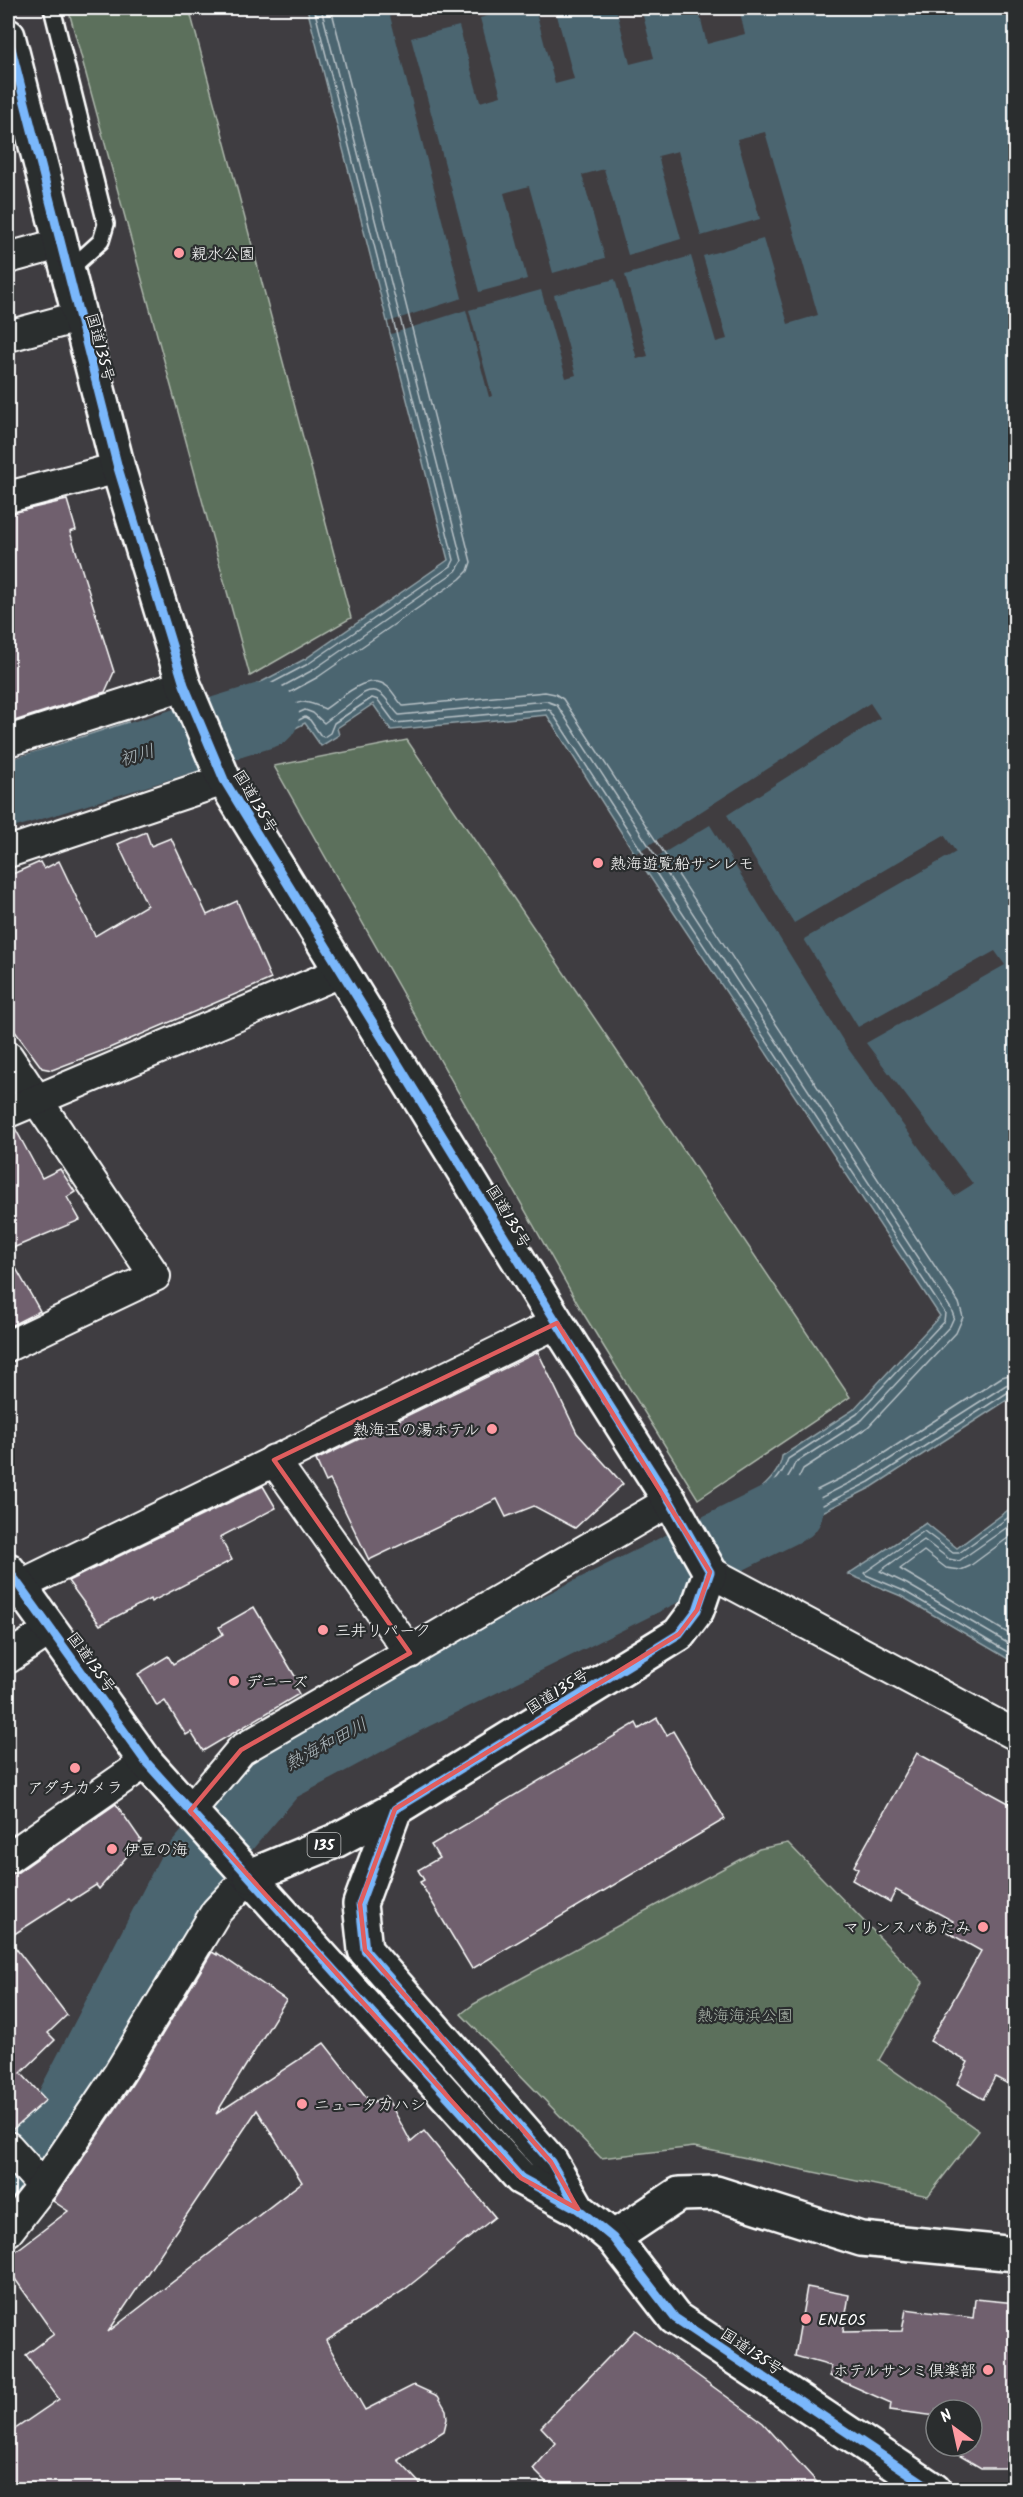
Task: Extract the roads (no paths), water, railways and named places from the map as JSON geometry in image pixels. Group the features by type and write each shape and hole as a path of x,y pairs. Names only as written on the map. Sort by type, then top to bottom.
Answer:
{"main road":[{"name":"国道135号","path":"8,36 15,94 63,258 118,468 184,684 224,780 557,1323 670,1501 710,1572 697,1611 679,1634 395,1809 335,1841 250,1876"},
{"name":"国道135号","path":"13,1578 146,1762 521,2178 578,2209 613,2238 675,2318 934,2490"},
{"name":"国道135号","path":"395,1809 360,1904 365,1950 551,2162 578,2209"},
{"path":"613,2238 679,2194 716,2193 861,2239 1016,2254"}],"street":[{"path":"8,258 63,258"},
{"path":"8,336 78,317"},
{"path":"8,497 118,468"},
{"path":"8,741 184,684"},
{"path":"8,852 224,780"},
{"path":"8,1112 343,971"},
{"path":"8,1057 155,1276 8,1346"},
{"path":"13,1578 274,1461 557,1323"},
{"path":"274,1461 410,1653"},
{"path":"194,1816 241,1750 670,1501"},
{"path":"710,1572 1016,1735"},
{"path":"8,1658 50,1630"},
{"path":"8,1858 146,1762"},
{"path":"8,2231 26,2167 119,2073 216,1912 250,1876"}],"lane":[{"path":"52,8 106,224 101,241 63,258"}],"water":[{"path":"307,8 1015,8 1015,1395 872,1487 747,1550 723,1515 767,1483 782,1456 853,1410 940,1316 635,854 547,715 391,730 373,704 337,728 339,735 321,746 305,723 265,744 244,691 305,659 448,560"},
{"path":"128,722 151,780 8,825 8,761"},
{"path":"1015,1505 1015,1663 901,1596 848,1574 926,1523 957,1548"}],"waterway":[{"name":"初川","path":"8,795 266,715"},
{"name":"熱海和田川","path":"8,2187 56,2130 189,1873 276,1771 410,1699 790,1510"}],"place":[{"name":"親水公園","path":"179,253"},
{"name":"熱海遊覧船サンレモ","path":"598,863"},
{"name":"熱海玉の湯ホテル","path":"492,1429"},
{"name":"三井リパーク","path":"323,1630"},
{"name":"デニーズ","path":"234,1681"},
{"name":"アダチカメラ","path":"75,1768"},
{"name":"伊豆の海","path":"112,1849"},
{"name":"マリンスパあたみ","path":"983,1927"},
{"name":"ニュータカハシ","path":"302,2104"},
{"name":"ENEOS","path":"806,2319"},
{"name":"ホテルサンミ倶楽部","path":"988,2370"}],"park label":[{"name":"熱海海浜公園","path":"745,2015"}]}
